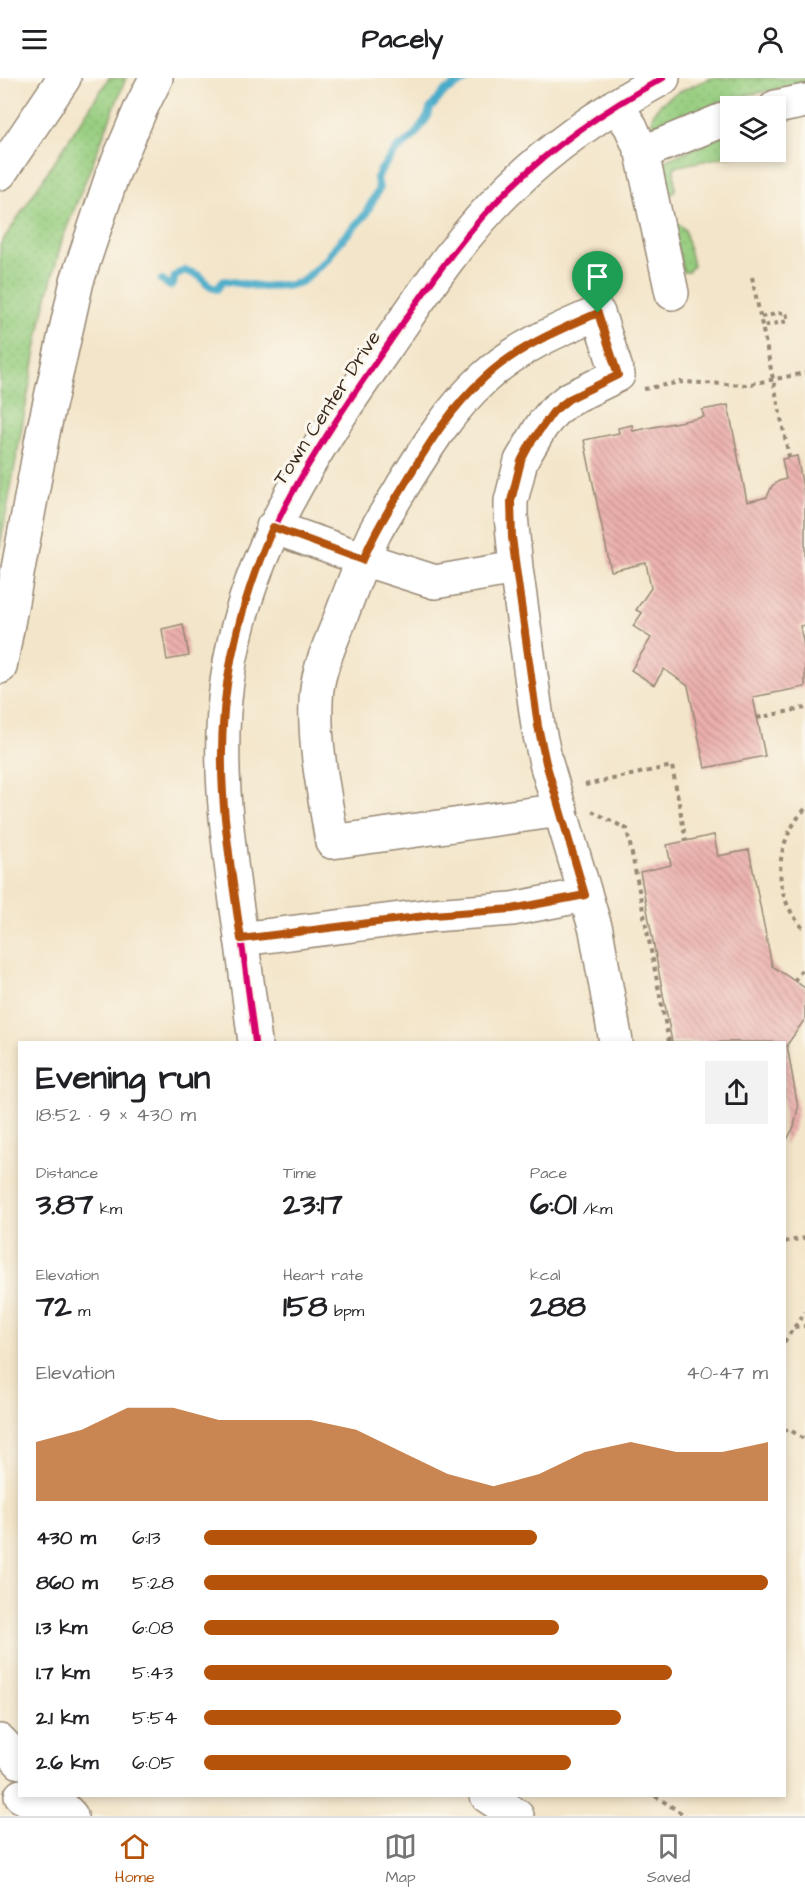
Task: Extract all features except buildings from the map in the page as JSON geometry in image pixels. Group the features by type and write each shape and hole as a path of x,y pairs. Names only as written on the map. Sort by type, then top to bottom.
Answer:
{"main road":[{"path":"0,173 64,78"},
{"path":"0,666 43,433 77,281 112,176 156,78"},
{"name":"Town Center Drive","path":"255,1041 226,831 222,755 223,718 233,643 256,567 273,527 314,455 460,243 504,194 539,161 616,105 663,78"},
{"path":"786,105 805,101"},
{"path":"616,105 631,127 642,153 672,293"},
{"path":"642,153 720,121"},
{"path":"575,810 332,842 319,752 316,700 327,651 375,532 427,446 464,398 485,377 536,341 598,313 618,375 569,399 553,412 521,461 511,501 512,537 538,726 546,763 575,810 585,895 596,930 616,1041"},
{"path":"273,527 363,560 435,582 516,568"},
{"path":"241,939 433,915 512,909 585,895"},
{"path":"0,1742 18,1760"},
{"path":"0,1787 18,1794"},
{"path":"24,1797 59,1816"},
{"path":"53,1797 71,1816"},
{"path":"488,1797 517,1816"}],"path":[{"path":"752,277 789,457"},
{"path":"761,317 786,312 788,321 763,326"},
{"path":"637,391 681,382 746,385 805,374"},
{"path":"757,718 805,708"},
{"path":"584,785 672,766 686,841"},
{"path":"805,809 786,837 780,866 784,897 790,912 805,930"},
{"path":"575,810 627,829 669,1041"},
{"path":"794,981 804,967"},
{"path":"786,1242 805,1238"},
{"path":"786,1339 805,1312"},
{"path":"794,1328 805,1326"},
{"path":"786,1430 789,1429 805,1440"},
{"path":"657,1797 686,1816"}],"green space":[{"path":"109,78 126,78 62,240 43,312 0,547 0,245"},
{"path":"711,78 805,78 805,83 743,96 720,96 720,103 660,128 653,126 652,117 656,109 683,90"},
{"path":"720,136 720,158 674,167 675,190 672,194 664,189 660,163"},
{"path":"678,224 685,230 693,266 688,272 683,272 673,227"}],"waterway":[{"path":"162,280 170,286 175,276 184,270 200,276 207,284 217,289 225,281 264,287 286,286 301,282 327,259 365,215 379,189 377,178 399,146 401,147 414,136 428,116 430,109 444,92 469,78"}],"cycle path":[{"path":"255,1041 229,847 224,792 223,737 227,682 236,634 249,589 266,545 287,503 335,422 432,282 477,223 511,187 564,141 603,114 663,78"}],"route":[{"path":"598,313 618,375 569,399 553,412 541,427 521,461 511,501 512,537 538,726 546,763 585,895 512,909 433,915 241,939 226,831 223,794 223,718 233,643 256,567 273,527 363,560 375,532 427,446 464,398 485,377 536,341 598,313"}]}
